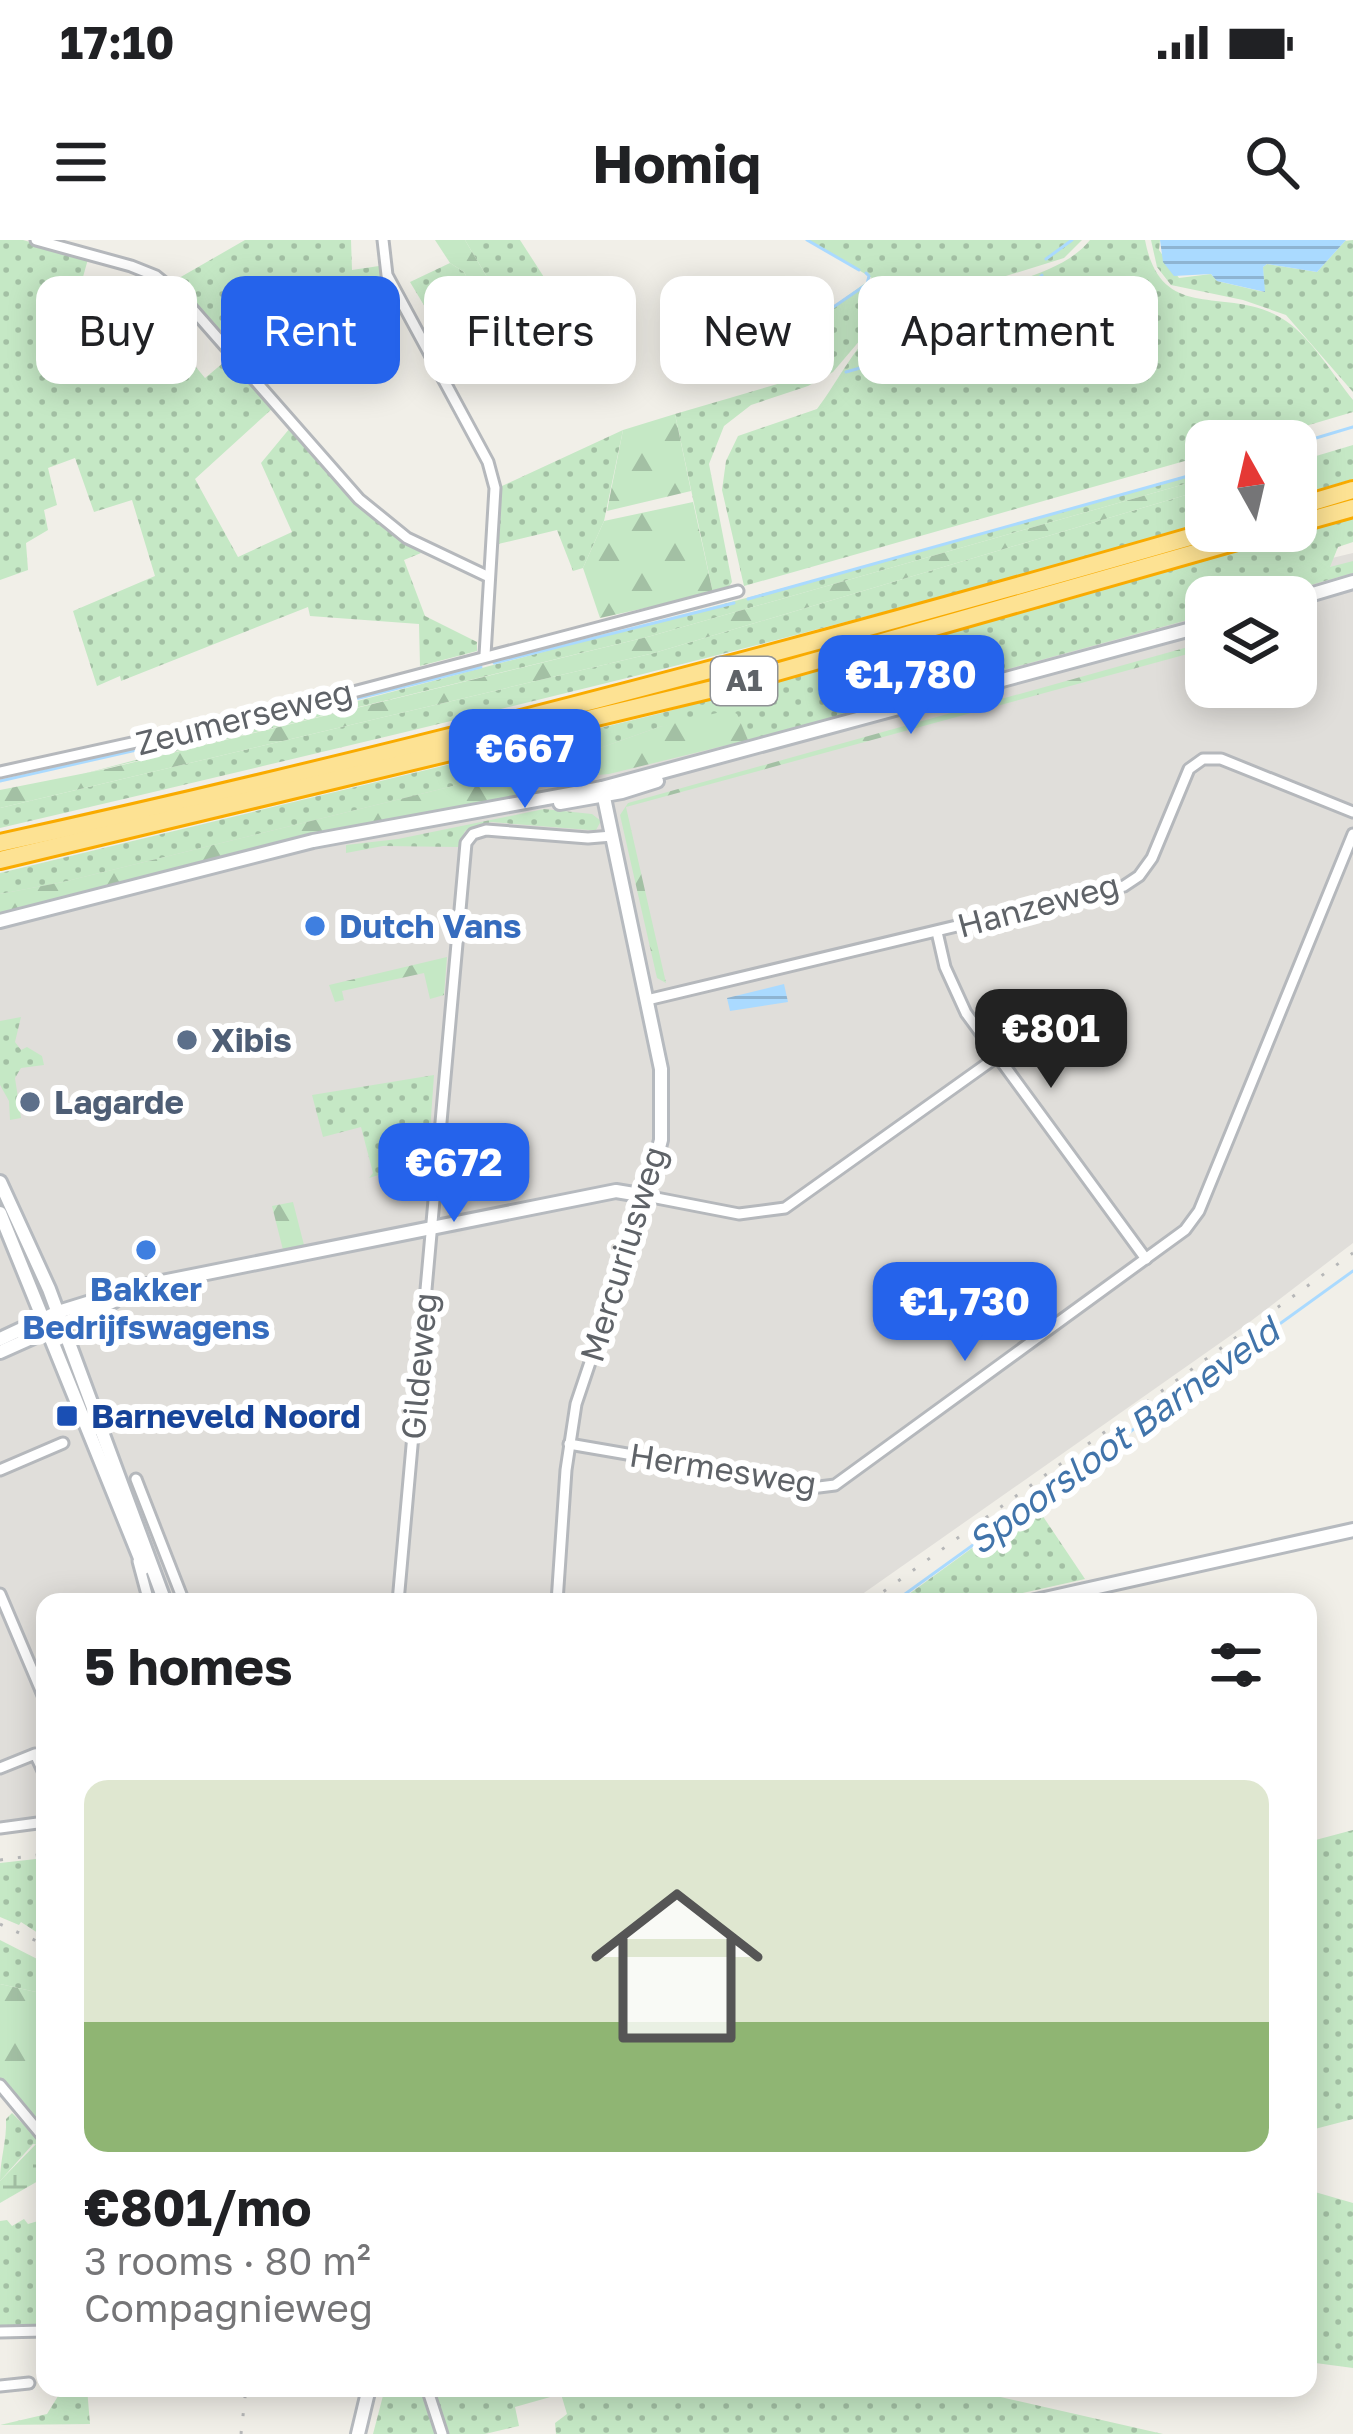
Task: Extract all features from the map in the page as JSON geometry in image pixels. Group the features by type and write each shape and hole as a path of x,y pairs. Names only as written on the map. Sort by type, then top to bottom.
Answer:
{"highway":[{"path":"1317,501 1353,490"},
{"path":"1317,518 1353,508"},
{"name":"A1","path":"0,843 733,664 1185,538"},
{"name":"A1","path":"0,860 738,683 1198,552"}],"street":[{"path":"36,240 156,276 181,296 359,500 407,538 489,577"},
{"path":"383,240 387,275 488,463 495,488 485,655"},
{"path":"1317,596 1353,585"},
{"name":"Zeumerseweg","path":"0,772 300,706 738,591"},
{"path":"0,921 313,841 517,803 561,803 1185,633"},
{"name":"Hanzeweg","path":"647,1000 1124,886 1147,868 1189,769 1203,759 1221,759 1353,812"},
{"name":"Mercuriusweg","path":"558,1593 568,1444 576,1404 646,1196 661,1140 664,1103 603,792"},
{"name":"Gildeweg","path":"399,1593 466,843 473,834 486,830 613,836"},
{"name":"Hermesweg","path":"568,1444 819,1487 836,1485 1185,1230 1199,1211 1353,834"},
{"path":"937,932 956,995 1146,1259"},
{"path":"0,1339 182,1277 616,1191 740,1214 785,1208 998,1056"},
{"path":"0,1182 60,1318 159,1593"},
{"path":"0,1214 137,1556 157,1593"},
{"path":"0,1352 45,1324"},
{"path":"0,1470 63,1443"},
{"path":"136,1479 180,1593"},
{"path":"1071,1593 1353,1530"},
{"path":"137,1556 147,1593"},
{"path":"0,1594 36,1679"},
{"path":"0,1768 36,1753"},
{"path":"0,1828 36,1823"},
{"path":"0,2085 36,2128"},
{"path":"0,2332 36,2331"},
{"path":"0,2386 28,2383"},
{"path":"358,2434 367,2397"},
{"path":"430,2397 442,2434"}],"shaded area":[{"path":"1353,553 1353,1243 1247,1324 864,1593 36,1593 36,1828 0,1833 0,876 1185,593 1185,708 1317,708 1317,576 1257,576"}],"green space":[{"path":"0,240 23,240 88,259 83,276 36,276 36,384 197,384 197,368 205,378 221,365 221,384 252,384 273,408 195,479 238,557 292,532 261,463 290,428 354,502 421,553 404,560 425,616 477,642 477,651 420,666 419,624 310,616 308,607 121,681 120,676 97,686 73,611 155,576 132,500 94,512 75,458 48,468 57,505 44,510 48,530 26,543 28,570 0,580"},
{"path":"245,240 351,240 352,270 379,266 383,276 221,276 221,336 197,309 197,276 182,276"},
{"path":"435,240 465,240 486,276 466,276 450,263"},
{"path":"465,240 520,240 543,276 486,276"},
{"path":"808,240 1082,240 1064,258 1006,276 869,276"},
{"path":"1090,240 1145,240 1154,267 1166,284 1182,294 1264,310 1296,329 1353,400 1353,412 1317,423 1185,420 1185,461 744,586 722,490 726,461 738,436 817,409 858,349 858,384 1158,384 1158,276 1030,276 1073,256"},
{"path":"1151,240 1160,240 1159,250 1179,278 1211,274 1217,281 1264,292 1263,267 1267,264 1317,272 1345,241 1353,240 1353,392 1286,315 1243,300 1171,285 1157,267"},
{"path":"450,263 466,276 424,276 424,305 410,282"},
{"path":"858,288 858,343 834,371 834,306"},
{"path":"777,384 812,384 751,405 724,426 709,464 732,582 713,593 675,414"},
{"path":"675,414 691,491 607,511 623,430"},
{"path":"623,430 604,521 583,568 573,571 557,530 498,544 502,486"},
{"path":"1353,445 1353,479 1317,490 1317,456"},
{"path":"1185,476 1185,484 651,636 79,775 874,564"},
{"path":"1185,484 1185,495 654,653 0,808 0,790 106,769 651,636"},
{"path":"1185,495 1185,528 1056,565 605,683 0,828 0,808 654,653"},
{"path":"693,502 713,593 600,618 583,568 604,521"},
{"path":"1353,517 1353,542 1338,547 1330,567 1353,561 1353,573 1317,583 1317,576 1185,576 1185,621 748,740 737,715 659,727 583,754 0,894 0,873 662,713 1230,552 1317,552 1317,527"},
{"path":"1185,648 1185,655 626,807 666,983 657,978 620,815 628,803"},
{"path":"729,710 737,714 748,740 609,774 532,781 517,798 0,914 0,894 583,754 659,727"},
{"path":"544,809 592,814 601,821 596,830 491,822 465,831 458,847 383,846 346,853 346,845"},
{"path":"447,957 444,995 430,999 424,973 342,991 344,1000 335,1002 329,985"},
{"path":"21,1017 15,1042 21,1050 27,1047 42,1056 44,1065 21,1068 15,1078 21,1118 10,1120 9,1101 0,1085 0,1021"},
{"path":"434,1075 428,1160 369,1178 373,1173 361,1127 323,1137 312,1095"},
{"path":"293,1202 304,1245 283,1250 272,1206"},
{"path":"1034,1503 1085,1579 1023,1593 910,1593"},
{"path":"1353,1830 1353,2119 1317,2128 1317,1840"},
{"path":"36,1859 36,1932 0,1917 0,1863"},
{"path":"0,1940 36,1958 36,1992 0,1984"},
{"path":"0,1984 36,1992 36,2121 0,2079"},
{"path":"12,2113 36,2137 36,2144 0,2181 5,2135 6,2119"},
{"path":"36,2144 36,2182 0,2203 0,2181"},
{"path":"1317,2193 1353,2203 1353,2368 1317,2363"},
{"path":"24,2219 28,2224 36,2222 36,2324 0,2326 0,2221 7,2220 12,2226"},
{"path":"57,2397 88,2397 90,2424 0,2425 47,2414"},
{"path":"383,2397 550,2397 515,2407 519,2426 485,2434 373,2434"},
{"path":"562,2397 1001,2397 1163,2434 556,2434 555,2423 567,2414"}],"water":[{"path":"1160,240 1346,240 1317,272 1267,264 1263,267 1265,292 1217,281 1211,274 1174,276 1163,262"},
{"path":"784,984 788,1002 730,1011 727,998"}],"waterway":[{"path":"807,240 859,270"},
{"path":"1046,259 1072,240"},
{"path":"834,307 867,284 866,273"},
{"path":"846,372 867,366 912,327 1031,287 1042,275"},
{"path":"1317,438 1353,427"},
{"path":"748,599 1185,477"},
{"path":"494,663 734,603"},
{"path":"308,711 481,667"},
{"path":"0,781 295,714"},
{"name":"Spoorsloot Barneveld","path":"906,1593 1353,1271"}],"railway":[{"path":"881,1593 1353,1253"},
{"path":"0,1860 36,1855"},
{"path":"0,1924 36,1941"},
{"path":"241,2434 245,2397"}],"place":[{"name":"Dutch Vans","path":"315,926"},
{"name":"Xibis","path":"187,1040"},
{"name":"Lagarde","path":"30,1102"},
{"name":"Bakker Bedrijfswagens","path":"146,1250"},
{"name":"Barneveld Noord","path":"67,1416"}]}
